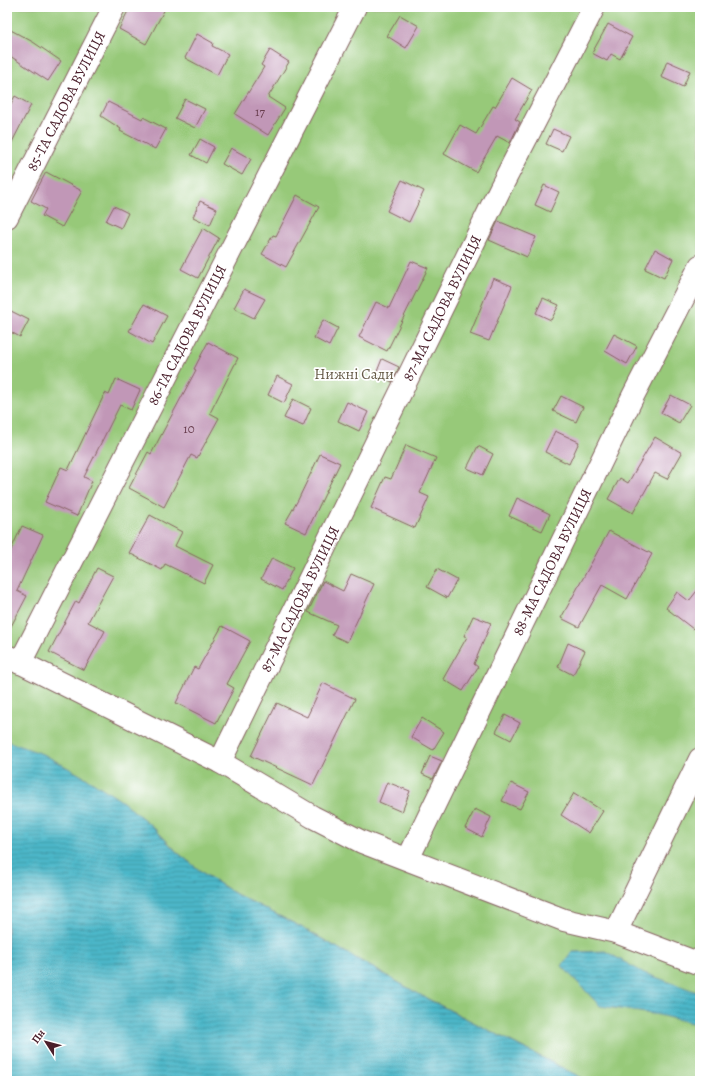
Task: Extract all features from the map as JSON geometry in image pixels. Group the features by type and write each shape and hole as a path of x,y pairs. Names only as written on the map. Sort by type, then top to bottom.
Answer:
{"street":[{"name":"85-ТА САДОВА ВУЛИЦЯ","path":"7,217 114,7"},
{"name":"86-ТА САДОВА ВУЛИЦЯ","path":"13,659 355,7"},
{"name":"87-МА САДОВА ВУЛИЦЯ","path":"220,762 500,189 594,7"},
{"name":"88-МА САДОВА ВУЛИЦЯ","path":"408,859 633,396 700,266"},
{"path":"13,659 220,762 313,817 362,842 564,920 616,932 700,964"},
{"path":"616,932 700,759"}],"green space":[{"name":"Нижні Сади","path":"7,7 700,7 700,1081 588,1081 424,997 301,927 236,894 203,873 178,853 153,827 45,756 7,741"}],"water":[{"path":"7,741 45,755 93,782 123,802 153,827 178,853 203,873 236,894 301,927 424,997 588,1081 7,1081"},
{"path":"605,951 644,973 697,992 700,995 700,1025 659,1015 600,1006 562,966 572,952"}],"building":[{"path":"130,7 166,7 146,44 119,29"},
{"path":"400,15 419,26 406,48 387,36"},
{"path":"608,24 632,37 620,59 611,54 607,61 592,53"},
{"path":"7,28 33,42 61,61 48,81 7,54"},
{"path":"197,34 213,43 212,46 228,54 217,75 185,58"},
{"path":"270,50 289,62 268,97 285,108 268,135 235,114 264,67 261,65"},
{"path":"667,61 690,71 683,87 661,77"},
{"path":"512,78 532,90 515,119 520,122 510,143 497,136 476,172 444,154 460,125 476,134 493,106 495,107"},
{"path":"15,96 31,105 7,152 7,111"},
{"path":"185,99 205,109 195,128 175,118"},
{"path":"108,102 166,129 155,149 120,131 121,129 101,116"},
{"path":"553,129 569,136 562,151 546,144"},
{"path":"200,139 214,147 206,163 191,155"},
{"path":"231,148 251,159 242,175 222,164"},
{"path":"46,172 82,191 62,227 42,216 46,209 31,201"},
{"path":"402,180 424,191 409,222 387,211"},
{"path":"544,185 559,192 550,212 535,205"},
{"path":"297,195 319,207 286,267 262,254 273,235 276,236"},
{"path":"200,201 217,209 210,225 193,217"},
{"path":"114,206 128,213 121,228 106,221"},
{"path":"498,221 536,237 527,257 489,240"},
{"path":"203,228 219,238 198,278 181,269"},
{"path":"655,249 673,259 664,278 645,269"},
{"path":"411,261 428,268 387,351 359,337 376,302 389,308"},
{"path":"493,278 512,286 489,341 470,334"},
{"path":"244,289 265,299 254,318 234,308"},
{"path":"543,298 559,305 551,320 536,313"},
{"path":"144,304 167,316 152,344 129,331"},
{"path":"7,309 29,320 20,337 7,330"},
{"path":"323,320 338,328 329,346 314,338"},
{"path":"614,334 637,346 627,364 605,351"},
{"path":"208,342 238,358 210,413 219,418 197,458 191,455 164,507 129,488 148,452 151,454 196,370 194,369"},
{"path":"382,359 399,367 392,382 376,374"},
{"path":"277,376 293,384 284,403 268,395"},
{"path":"116,379 140,390 131,410 120,405 84,477 92,481 77,516 45,502 61,467 68,470 105,393 109,395"},
{"path":"671,395 690,405 679,423 661,413"},
{"path":"561,396 583,407 576,422 553,411"},
{"path":"293,399 311,408 303,426 284,418"},
{"path":"347,402 368,412 359,431 338,421"},
{"path":"555,431 579,442 569,464 545,452"},
{"path":"655,437 682,453 667,479 655,473 633,513 608,499 620,478 628,483"},
{"path":"406,445 436,458 420,493 429,497 415,528 371,508 385,477 391,479"},
{"path":"478,446 493,454 483,475 467,468"},
{"path":"320,454 340,463 306,533 285,523"},
{"path":"517,498 550,514 542,531 509,516"},
{"path":"150,515 182,532 175,546 213,565 204,583 165,564 162,570 129,553"},
{"path":"22,526 43,535 17,591 27,596 7,634 7,558"},
{"path":"609,531 652,554 627,599 602,585 579,627 561,618"},
{"path":"272,558 293,568 282,590 261,579"},
{"path":"97,568 113,576 88,622 105,631 84,670 49,652 76,601 79,603"},
{"path":"437,569 457,580 447,598 427,587"},
{"path":"351,574 374,584 347,642 332,635 337,625 308,612 323,581 343,591"},
{"path":"700,587 700,619 693,629 666,608 677,592 689,601"},
{"path":"473,616 491,623 474,664 478,667 463,691 443,679 467,637 464,636"},
{"path":"222,626 250,641 227,684 234,688 216,723 176,703 194,667 198,669"},
{"path":"568,643 585,651 573,675 558,667"},
{"path":"323,683 355,699 313,785 251,756 277,703 307,717"},
{"path":"505,715 520,723 511,740 496,732"},
{"path":"422,718 444,732 433,750 411,737"},
{"path":"430,756 442,761 433,779 422,774"},
{"path":"387,782 410,791 402,812 379,802"},
{"path":"511,783 529,792 520,809 502,801"},
{"path":"574,793 603,811 589,833 561,815"},
{"path":"475,809 491,817 482,837 465,828"}]}
